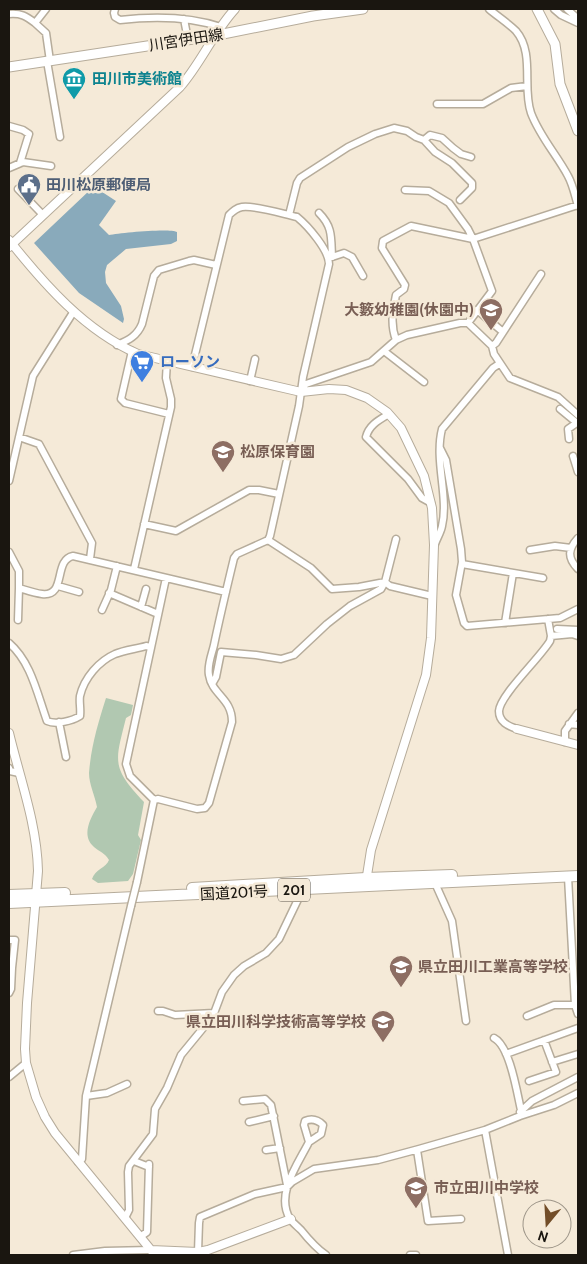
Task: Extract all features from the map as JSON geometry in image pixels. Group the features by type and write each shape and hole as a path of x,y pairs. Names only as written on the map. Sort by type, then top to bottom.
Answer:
{"highway":[{"name":"国道201号","path":"36,897 166,889 366,882 578,870"},
{"name":"国道201号","path":"10,895 36,897 303,889 366,882 435,883 573,876"}],"main road":[{"name":"川宮伊田線","path":"9,67 213,36 314,16 363,9"},
{"path":"537,9 555,44 560,84 578,128"}],"street":[{"path":"36,23 46,9"},
{"path":"115,9 115,17 120,20 166,17 205,22 220,27"},
{"path":"235,9 213,36 192,73 180,87 10,244 74,311 118,345 167,361 301,392 346,390 367,398 389,414 401,428 424,476 431,503 434,546 431,638 426,675 371,850 366,882"},
{"path":"396,340 392,330 392,321 396,295 405,285 382,248 383,241 411,226 473,239 578,205 570,180 544,139 531,113 528,100 526,54 522,41 515,31 489,9"},
{"path":"554,9 561,15 576,22"},
{"path":"567,9 576,17 576,22"},
{"path":"9,14 18,13 25,15 46,33 60,137"},
{"path":"184,19 188,40"},
{"path":"438,104 483,104 511,88 527,86"},
{"path":"9,126 29,134 20,163"},
{"path":"288,215 300,178 348,147 375,134 394,128 407,131 424,140 435,152 452,163 472,183 472,188 460,200"},
{"path":"424,140 430,135 438,136 461,154 471,157"},
{"path":"9,168 20,163 31,162 52,166"},
{"path":"570,180 578,177"},
{"path":"18,189 43,215"},
{"path":"405,190 429,191 449,203 473,239 492,290 468,323"},
{"path":"192,367 227,220 235,209 249,206 297,217 330,257"},
{"path":"154,800 158,799 197,809 205,808 209,803 232,722 232,713 229,705 212,684 208,670 234,558 237,554 268,540 270,536 330,257 330,230 328,222 319,214"},
{"path":"330,257 344,253 352,257 364,276"},
{"path":"118,345 139,332 154,276 159,270 194,260 216,265"},
{"path":"492,346 496,343 541,274"},
{"path":"477,310 503,332"},
{"path":"9,481 33,376 74,311"},
{"path":"301,392 306,384 363,366 384,352 396,340 407,335 460,323 468,323 492,346 499,364 510,378 558,397 578,415"},
{"path":"132,351 121,399 125,403 169,414"},
{"path":"384,352 424,382"},
{"path":"250,381 255,359"},
{"path":"134,570 169,414 171,399 166,378 167,361"},
{"path":"434,546 443,519 440,448 442,429 493,368 499,364"},
{"path":"560,409 578,422 568,429 569,439"},
{"path":"389,414 376,422 368,430 366,437 408,479 422,498 431,503"},
{"path":"19,437 39,444 92,543 90,559"},
{"path":"440,448 446,460 462,564 456,595 464,623 467,626 560,618 578,609"},
{"path":"573,456 578,472"},
{"path":"144,524 176,531 249,490 253,489 278,494"},
{"path":"578,538 571,548 570,558 578,569"},
{"path":"212,684 216,677 221,652 281,658 294,655 342,612 380,589 385,582 396,539"},
{"path":"268,540 311,568 332,589 359,587 385,582 390,586 432,596"},
{"path":"530,550 555,546 571,548"},
{"path":"9,552 20,571 18,620"},
{"path":"19,588 48,594 53,592 58,586 66,560 73,556 226,592"},
{"path":"462,564 543,578"},
{"path":"102,610 117,566"},
{"path":"504,623 513,573"},
{"path":"154,800 130,776 126,764 166,578"},
{"path":"58,586 79,592"},
{"path":"141,607 146,589"},
{"path":"109,593 158,614"},
{"path":"548,619 551,636 546,648 501,704 500,716 504,724 517,729 578,745"},
{"path":"557,628 578,630"},
{"path":"551,636 572,634 578,636"},
{"path":"9,643 18,650 27,664 47,721 52,723 80,716 80,696 85,681 107,658 117,653 151,646"},
{"path":"565,742 565,731 578,713"},
{"path":"59,722 66,757"},
{"path":"569,724 578,726"},
{"path":"9,733 38,847 36,897 25,1027 26,1063 36,1096 45,1117 55,1133 153,1253"},
{"path":"9,768 10,771 19,773"},
{"path":"78,1162 82,1159 86,1096 154,800"},
{"path":"573,876 575,1005 578,1014"},
{"path":"435,883 452,921 466,1021"},
{"path":"124,1218 129,1210 129,1166 153,1134 156,1109 167,1088 180,1055 213,1016 222,992 234,975 244,966 266,953 279,939 303,889"},
{"path":"9,940 15,940 10,968 11,989 9,993"},
{"path":"527,1016 554,1005 575,1005"},
{"path":"158,1012 163,1011 175,1015 214,1013"},
{"path":"506,1054 578,1028"},
{"path":"494,1038 502,1044 506,1054 520,1113"},
{"path":"529,1081 556,1072 544,1040"},
{"path":"552,1062 578,1054"},
{"path":"9,1077 26,1063"},
{"path":"520,1113 532,1102 578,1077"},
{"path":"86,1096 107,1093 127,1084"},
{"path":"198,1252 200,1218 255,1194 287,1187 314,1169 378,1160 417,1150 486,1130 520,1113 554,1105 578,1093"},
{"path":"243,1101 260,1098 268,1101 271,1105 287,1187"},
{"path":"249,1122 274,1116"},
{"path":"486,1130 508,1255"},
{"path":"309,1142 287,1187 285,1196 286,1208 291,1219 316,1248 326,1255"},
{"path":"266,1150 280,1148"},
{"path":"417,1150 428,1221 461,1219"},
{"path":"134,1161 149,1165 147,1232 140,1238"},
{"path":"74,1255 106,1251 198,1252 291,1219"},
{"path":"410,1255 416,1255"}],"green space":[{"path":"106,698 133,705 131,715 126,718 118,755 121,772 144,802 138,835 141,840 133,874 128,881 98,883 92,879 93,876 109,860 90,843 88,838 88,827 97,807 89,773 95,735"}],"water":[{"path":"96,188 116,201 99,225 109,235 155,231 177,232 177,241 171,244 126,249 107,265 105,272 106,283 121,306 123,323 79,293 34,243 90,190"}],"place":[{"name":"田川市美術館","path":"74,100"},
{"name":"田川松原郵便局","path":"29,206"},
{"name":"大籔幼稚園(休園中)","path":"491,331"},
{"name":"ローソン","path":"142,383"},
{"name":"松原保育園","path":"223,473"},
{"name":"県立田川工業高等学校","path":"401,988"},
{"name":"県立田川科学技術高等学校","path":"383,1043"},
{"name":"市立田川中学校","path":"416,1209"}]}
